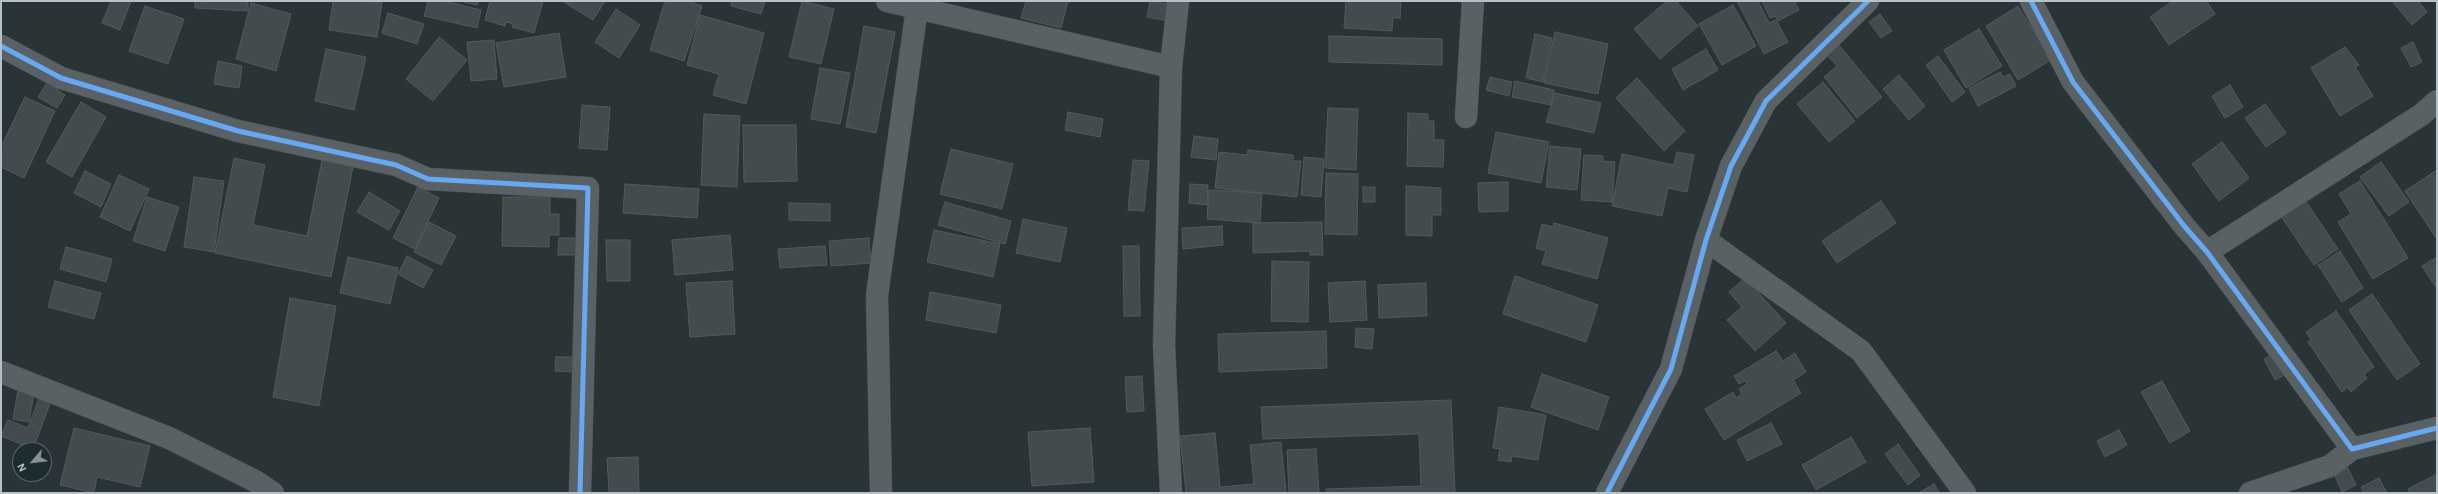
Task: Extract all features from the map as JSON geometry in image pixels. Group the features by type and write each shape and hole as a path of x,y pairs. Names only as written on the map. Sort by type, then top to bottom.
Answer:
{"street":[{"path":"887,1 1171,66"},
{"path":"1172,493 1164,345 1171,66 1178,1"},
{"path":"1466,117 1473,1"},
{"path":"1607,493 1670,369 1706,240 1731,166 1766,101 1868,1"},
{"path":"2031,1 2073,82 2185,227 2207,252 2352,450"},
{"path":"881,493 877,296 917,8"},
{"path":"1,46 60,78 238,131 396,165 428,179 588,188 580,493"},
{"path":"2207,252 2421,115 2437,101"},
{"path":"1706,240 1861,351 1965,493"},
{"path":"1,372 169,438 255,480 273,493"},
{"path":"2250,493 2330,466 2352,450 2437,428"}],"building":[{"path":"111,1 131,1 120,30 102,23"},
{"path":"195,1 248,1 248,11 195,8"},
{"path":"333,1 382,2 377,37 329,30"},
{"path":"428,1 444,1 481,10 477,28 424,16"},
{"path":"460,1 478,1 477,5"},
{"path":"490,1 543,1 534,33 512,27 513,24 506,22 505,26 485,20"},
{"path":"562,1 605,1 593,20"},
{"path":"665,1 688,1 702,6 684,61 650,50"},
{"path":"732,1 765,1 761,14 731,6"},
{"path":"802,1 834,9 821,64 789,57"},
{"path":"1026,1 1068,1 1061,28 1021,18"},
{"path":"1150,1 1177,6 1174,22 1147,17"},
{"path":"1346,1 1401,1 1400,18 1393,18 1392,31 1344,28"},
{"path":"1667,1 1676,1 1698,26 1660,59 1634,29"},
{"path":"1737,1 1758,1 1769,23 1776,20 1788,42 1764,54"},
{"path":"1762,1 1794,1 1799,10 1778,21 1775,16 1770,18"},
{"path":"2173,1 2206,1 2215,14 2169,45 2150,17"},
{"path":"2392,1 2418,1 2427,12 2412,25"},
{"path":"251,3 291,14 276,71 236,59"},
{"path":"1733,5 1756,46 1722,65 1699,24"},
{"path":"145,6 184,19 168,64 129,51"},
{"path":"2018,6 2051,60 2018,80 1986,26"},
{"path":"616,9 640,25 619,58 595,42"},
{"path":"388,13 424,24 417,44 382,33"},
{"path":"1880,14 1892,31 1881,38 1869,22"},
{"path":"700,15 764,33 746,104 713,95 719,74 687,65"},
{"path":"864,26 895,32 876,133 846,127"},
{"path":"1979,29 2002,66 1966,88 1944,50"},
{"path":"1555,32 1608,44 1598,94 1544,83"},
{"path":"559,33 566,77 504,87 496,43"},
{"path":"1535,34 1552,38 1543,82 1526,78"},
{"path":"1329,36 1442,39 1442,65 1329,62"},
{"path":"439,37 467,60 433,101 406,79"},
{"path":"494,40 497,79 471,81 467,42"},
{"path":"2413,42 2422,62 2411,67 2401,48"},
{"path":"1838,44 1882,97 1857,118 1824,77 1837,66 1826,54"},
{"path":"2345,47 2359,65 2355,67 2373,96 2340,116 2311,68"},
{"path":"326,49 366,57 354,110 315,101"},
{"path":"1706,49 1718,70 1683,90 1672,69"},
{"path":"1938,56 1965,92 1952,102 1926,65"},
{"path":"218,61 242,66 239,88 214,84"},
{"path":"820,68 850,73 840,124 811,119"},
{"path":"2000,72 2003,77 2010,74 2016,86 1978,106 1969,88"},
{"path":"1899,75 1925,106 1909,120 1883,89"},
{"path":"1490,77 1512,82 1509,96 1486,90"},
{"path":"1637,78 1685,131 1664,151 1616,98"},
{"path":"1515,81 1554,90 1551,105 1512,97"},
{"path":"1823,82 1855,121 1829,142 1797,104"},
{"path":"47,83 65,95 57,108 38,97"},
{"path":"2230,85 2243,107 2225,118 2212,96"},
{"path":"1555,93 1601,103 1594,133 1546,122"},
{"path":"25,97 55,111 24,178 1,167 1,147"},
{"path":"81,102 106,117 72,177 46,162"},
{"path":"2265,104 2286,133 2266,147 2245,118"},
{"path":"582,105 610,107 607,150 579,148"},
{"path":"1328,108 1358,109 1356,170 1325,168"},
{"path":"1068,112 1103,119 1100,137 1065,130"},
{"path":"1408,113 1428,114 1428,121 1434,121 1434,140 1444,140 1443,167 1407,166"},
{"path":"704,114 740,116 737,187 701,185"},
{"path":"743,125 796,125 797,181 744,182"},
{"path":"1496,132 1549,142 1541,183 1488,173"},
{"path":"1194,136 1218,139 1216,160 1191,157"},
{"path":"2222,142 2249,178 2219,201 2192,164"},
{"path":"1550,146 1581,149 1577,190 1546,187"},
{"path":"951,149 1013,164 1002,209 940,194"},
{"path":"1248,150 1293,155 1293,161 1301,161 1297,197 1215,188 1219,152 1247,155"},
{"path":"1677,152 1694,155 1687,192 1668,188 1662,216 1612,206 1622,154 1674,165"},
{"path":"323,155 354,162 331,277 215,253 234,158 265,165 253,225 307,236"},
{"path":"1584,155 1603,156 1603,161 1615,162 1612,202 1581,200"},
{"path":"1304,157 1324,159 1321,197 1301,195"},
{"path":"1133,160 1149,161 1144,211 1128,210"},
{"path":"2381,162 2409,202 2389,216 2360,177"},
{"path":"2437,170 2437,238 2436,238 2405,191"},
{"path":"85,171 111,184 101,207 74,193"},
{"path":"1326,173 1358,174 1357,235 1325,234"},
{"path":"119,175 149,189 130,231 100,217"},
{"path":"194,177 224,181 214,252 184,247"},
{"path":"2360,181 2408,258 2373,279 2338,222 2351,214 2339,194"},
{"path":"1508,182 1508,211 1479,212 1478,183"},
{"path":"625,184 699,189 697,218 623,213"},
{"path":"1190,184 1208,185 1207,205 1189,203"},
{"path":"1406,186 1441,188 1441,215 1432,215 1432,236 1406,235"},
{"path":"418,187 439,198 415,249 393,238"},
{"path":"1363,187 1375,187 1375,202 1363,202"},
{"path":"1209,190 1262,193 1260,223 1207,219"},
{"path":"369,192 400,211 389,230 357,212"},
{"path":"147,197 179,207 165,251 133,241"},
{"path":"503,197 550,197 550,214 559,214 559,235 549,235 549,247 502,246"},
{"path":"2303,197 2338,249 2314,265 2279,213"},
{"path":"1881,201 1896,223 1837,263 1822,241"},
{"path":"945,202 1011,221 1005,244 938,225"},
{"path":"789,203 830,204 830,221 789,220"},
{"path":"1023,219 1067,228 1060,262 1016,253"},
{"path":"429,222 456,236 441,265 414,252"},
{"path":"1322,222 1323,255 1310,255 1310,251 1253,253 1253,223"},
{"path":"1554,223 1608,238 1597,279 1542,264 1546,251 1536,248 1542,224 1553,227"},
{"path":"1222,226 1223,245 1183,249 1182,228"},
{"path":"934,230 1000,244 993,277 927,262"},
{"path":"730,235 733,270 675,275 672,240"},
{"path":"559,238 581,238 581,255 558,255"},
{"path":"869,238 871,263 831,266 829,241"},
{"path":"606,240 630,240 630,281 607,281"},
{"path":"825,246 827,265 780,268 778,249"},
{"path":"1123,246 1139,246 1140,316 1124,316"},
{"path":"66,247 112,259 106,282 60,269"},
{"path":"2340,251 2363,288 2342,302 2318,265"},
{"path":"407,256 433,270 423,288 398,274"},
{"path":"348,257 398,268 390,304 340,293"},
{"path":"2437,257 2437,289 2422,266"},
{"path":"1272,261 1309,262 1308,322 1271,321"},
{"path":"1515,276 1598,305 1586,342 1503,314"},
{"path":"1745,278 1786,323 1755,351 1727,320 1742,307 1729,292"},
{"path":"55,281 101,293 94,319 48,307"},
{"path":"732,281 735,334 690,337 686,283"},
{"path":"1365,281 1367,320 1330,322 1328,283"},
{"path":"1426,283 1427,316 1379,318 1378,285"},
{"path":"930,292 1001,305 996,333 926,320"},
{"path":"2372,294 2420,364 2397,380 2349,310"},
{"path":"290,298 336,306 319,406 273,397"},
{"path":"2336,311 2374,367 2364,374 2367,378 2351,392 2348,387 2342,392 2308,342 2311,340 2306,332"},
{"path":"1356,328 1374,329 1372,349 1355,347"},
{"path":"1326,331 1327,368 1219,372 1218,334"},
{"path":"1776,351 1783,361 1795,353 1806,372 1793,380 1801,393 1724,440 1705,409 1733,392 1736,398 1742,394 1739,389 1747,384 1745,381 1739,384 1734,376"},
{"path":"2274,353 2286,374 2275,380 2264,359"},
{"path":"556,357 576,357 576,372 555,371"},
{"path":"1542,374 1609,397 1598,430 1531,407"},
{"path":"1142,376 1144,411 1127,412 1125,377"},
{"path":"2162,381 2190,431 2170,443 2141,392"},
{"path":"18,390 34,392 29,422 13,419"},
{"path":"40,396 51,401 36,442 16,442 1,436 8,420 28,428"},
{"path":"1451,400 1455,493 1326,493 1326,489 1421,486 1419,434 1263,439 1261,407"},
{"path":"1499,407 1546,415 1538,460 1512,456 1511,462 1498,460 1500,449 1493,448"},
{"path":"1771,423 1782,444 1747,461 1737,440"},
{"path":"74,428 150,446 140,487 97,477 94,493 60,485"},
{"path":"1090,428 1094,482 1032,486 1028,432"},
{"path":"2119,430 2127,445 2105,457 2097,441"},
{"path":"1215,433 1220,487 1254,484 1250,445 1281,442 1286,493 1186,493 1180,436"},
{"path":"1851,437 1866,462 1816,490 1802,465"},
{"path":"1898,444 1920,475 1908,485 1885,454"},
{"path":"1316,449 1319,493 1289,493 1287,450"},
{"path":"638,457 639,493 609,493 607,458"},
{"path":"2348,468 2356,485 2342,492 2334,474"},
{"path":"2437,474 2437,493 2410,493 2408,489"},
{"path":"2379,478 2387,493 2364,493 2361,487"},
{"path":"1934,484 1940,493 1920,493 1920,492"}],"cycle path":[{"path":"1607,493 1671,369 1706,240 1731,166 1766,101 1868,1"},
{"path":"2031,1 2073,82 2185,227 2207,252 2352,449 2437,428"},
{"path":"1,46 61,78 238,131 396,165 428,179 588,188 580,493"}]}
